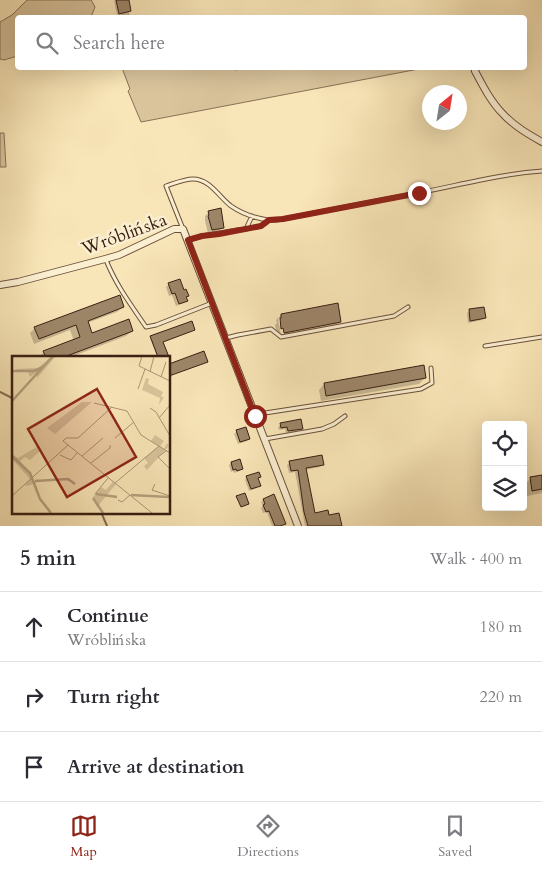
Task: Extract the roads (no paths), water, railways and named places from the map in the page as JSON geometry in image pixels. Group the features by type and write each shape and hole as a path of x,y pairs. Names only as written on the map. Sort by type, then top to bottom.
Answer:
{"street":[{"path":"475,71 493,103 502,114 542,142"},
{"name":"Wróblińska","path":"0,285 105,260 168,231 183,229 298,526"}],"lane":[{"path":"183,229 166,186 186,180 193,179 204,182 238,211 269,220 283,219 479,180 542,171"},
{"path":"246,229 252,216"},
{"path":"188,240 261,226 269,220"},
{"path":"105,260 112,276 146,327 212,304"},
{"path":"225,338 271,329 281,337 394,316 408,306"},
{"path":"485,346 542,337"},
{"path":"255,416 270,412 421,389 432,383 431,368"},
{"path":"265,439 322,429 334,424 345,416"}],"waterway":[{"path":"0,392 12,398"},
{"path":"102,514 107,526"}]}
